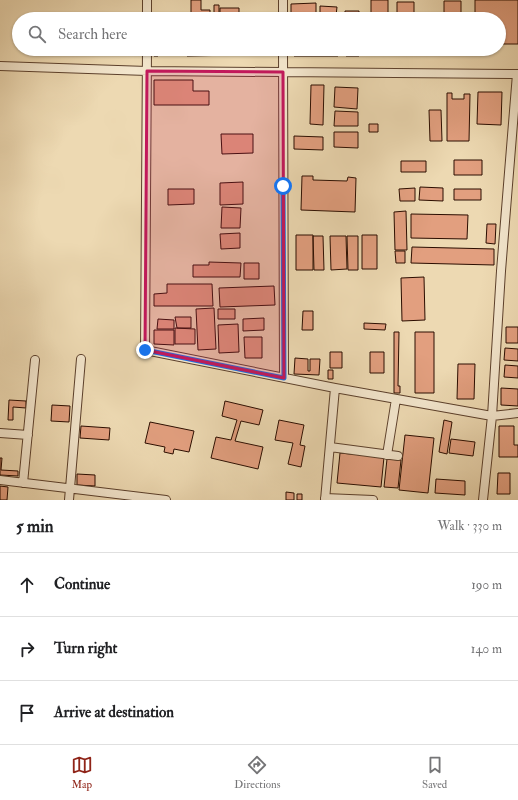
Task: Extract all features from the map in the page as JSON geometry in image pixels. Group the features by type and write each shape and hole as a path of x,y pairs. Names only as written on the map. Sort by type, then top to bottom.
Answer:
{"street":[{"path":"147,0 147,12"},
{"path":"283,0 283,12"},
{"path":"147,56 145,350 335,388 492,416 518,413"},
{"path":"283,56 284,378"},
{"path":"0,66 147,71 518,74 501,270 492,416 483,500"},
{"path":"69,500 81,359"},
{"path":"23,483 35,360"},
{"path":"335,388 326,499 373,500"},
{"path":"387,455 396,399"},
{"path":"0,433 28,435"},
{"path":"330,447 398,456"},
{"path":"0,480 69,490 166,500"}],"highlighted area":[{"path":"147,71 283,72 284,378 145,350"}],"building":[{"path":"191,0 201,0 201,10 210,10 210,12 191,12"},
{"path":"371,0 388,0 388,12 371,12"},
{"path":"475,0 518,0 518,44 506,44 506,12 475,12"},
{"path":"444,1 461,1 461,12 444,12"},
{"path":"397,2 414,2 414,12 397,12"},
{"path":"316,3 316,12 291,12 291,4"},
{"path":"214,5 219,5 219,12 214,12"},
{"path":"320,6 337,7 336,12 320,12"},
{"path":"220,8 239,8 239,12 220,12"},
{"path":"345,11 359,11 359,12"},
{"path":"154,80 193,80 193,91 209,91 209,105 154,105"},
{"path":"311,85 324,85 323,125 310,124"},
{"path":"335,87 358,88 357,109 334,107"},
{"path":"478,92 502,92 501,125 477,124"},
{"path":"447,93 452,93 452,99 464,99 464,94 470,94 469,141 447,141"},
{"path":"429,110 441,110 442,141 430,141"},
{"path":"335,111 358,112 358,126 334,126"},
{"path":"369,124 378,124 378,132 369,132"},
{"path":"334,132 358,132 358,148 334,147"},
{"path":"221,134 253,134 253,153 222,154"},
{"path":"294,136 323,137 323,150 294,149"},
{"path":"454,160 482,160 482,175 454,175"},
{"path":"401,161 426,161 426,172 401,172"},
{"path":"302,176 313,176 313,180 347,181 348,177 356,178 355,212 301,210"},
{"path":"243,182 243,204 220,205 220,183"},
{"path":"420,187 443,188 443,201 419,200"},
{"path":"415,188 415,201 400,201 399,189"},
{"path":"168,189 194,189 194,204 168,205"},
{"path":"454,189 481,189 481,200 454,200"},
{"path":"222,207 241,208 240,228 221,228"},
{"path":"406,211 407,250 395,250 394,212"},
{"path":"411,214 468,215 467,239 411,238"},
{"path":"487,224 496,224 495,244 486,243"},
{"path":"240,233 240,248 221,249 220,234"},
{"path":"296,235 313,235 313,270 296,270"},
{"path":"362,235 377,235 377,269 362,269"},
{"path":"313,236 323,236 324,270 314,270"},
{"path":"330,236 346,236 347,269 331,270"},
{"path":"347,236 358,236 358,270 348,270"},
{"path":"412,247 494,249 494,265 411,263"},
{"path":"395,251 405,251 405,263 396,263"},
{"path":"209,262 241,263 240,277 193,277 193,265 209,265"},
{"path":"244,263 259,263 259,279 244,279"},
{"path":"424,277 425,320 402,321 401,278"},
{"path":"167,284 212,284 213,306 154,306 154,294 167,293"},
{"path":"274,286 275,305 220,307 219,288"},
{"path":"214,308 216,349 198,350 196,309"},
{"path":"218,309 235,309 235,319 218,319"},
{"path":"303,311 313,311 313,330 302,330"},
{"path":"175,317 191,317 191,328 177,328"},
{"path":"264,318 264,330 243,331 243,319"},
{"path":"158,319 174,320 174,329 157,329"},
{"path":"364,323 386,324 385,330 364,329"},
{"path":"238,324 239,352 219,353 218,325"},
{"path":"506,327 518,327 518,343 506,343"},
{"path":"175,328 195,329 195,344 175,344"},
{"path":"154,330 174,330 174,345 154,344"},
{"path":"394,332 399,332 398,386 400,386 400,393 394,393"},
{"path":"415,332 434,332 434,393 415,393"},
{"path":"244,337 262,337 262,358 245,358"},
{"path":"505,348 518,349 518,361 504,360"},
{"path":"330,352 342,352 342,368 330,368"},
{"path":"370,352 384,352 384,373 370,373"},
{"path":"295,358 308,359 308,371 310,371 310,359 320,359 319,375 294,374"},
{"path":"458,364 475,364 474,399 457,399"},
{"path":"505,365 518,366 518,378 504,377"},
{"path":"328,370 333,370 333,379 328,379"},
{"path":"501,388 518,389 518,406 501,405"},
{"path":"9,400 26,401 26,408 13,407 13,420 8,420"},
{"path":"225,401 263,410 259,425 241,421 235,441 263,447 258,469 211,458 216,437 231,440 237,420 222,416"},
{"path":"52,405 70,406 69,422 51,421"},
{"path":"279,420 304,425 300,445 305,446 301,467 288,464 293,443 275,440"},
{"path":"444,420 452,422 447,454 439,452"},
{"path":"150,422 194,431 189,452 174,449 173,454 164,452 165,447 145,443"},
{"path":"81,426 110,428 109,440 80,438"},
{"path":"499,426 514,426 514,445 518,445 518,457 499,457"},
{"path":"405,435 434,438 428,493 399,490"},
{"path":"451,439 475,442 473,456 449,453"},
{"path":"340,453 384,457 381,487 337,483"},
{"path":"0,458 2,458 1,470 18,471 18,476 0,475"},
{"path":"387,459 401,460 398,488 384,487"},
{"path":"498,473 510,473 510,494 497,494"},
{"path":"77,474 95,475 95,486 77,485"},
{"path":"436,479 465,481 465,495 435,493"},
{"path":"0,486 8,487 7,500 0,500"},
{"path":"286,492 294,493 294,500 286,500"},
{"path":"297,494 302,494 302,500 297,500"}],"route":[{"path":"145,350 284,378 283,186"}]}
